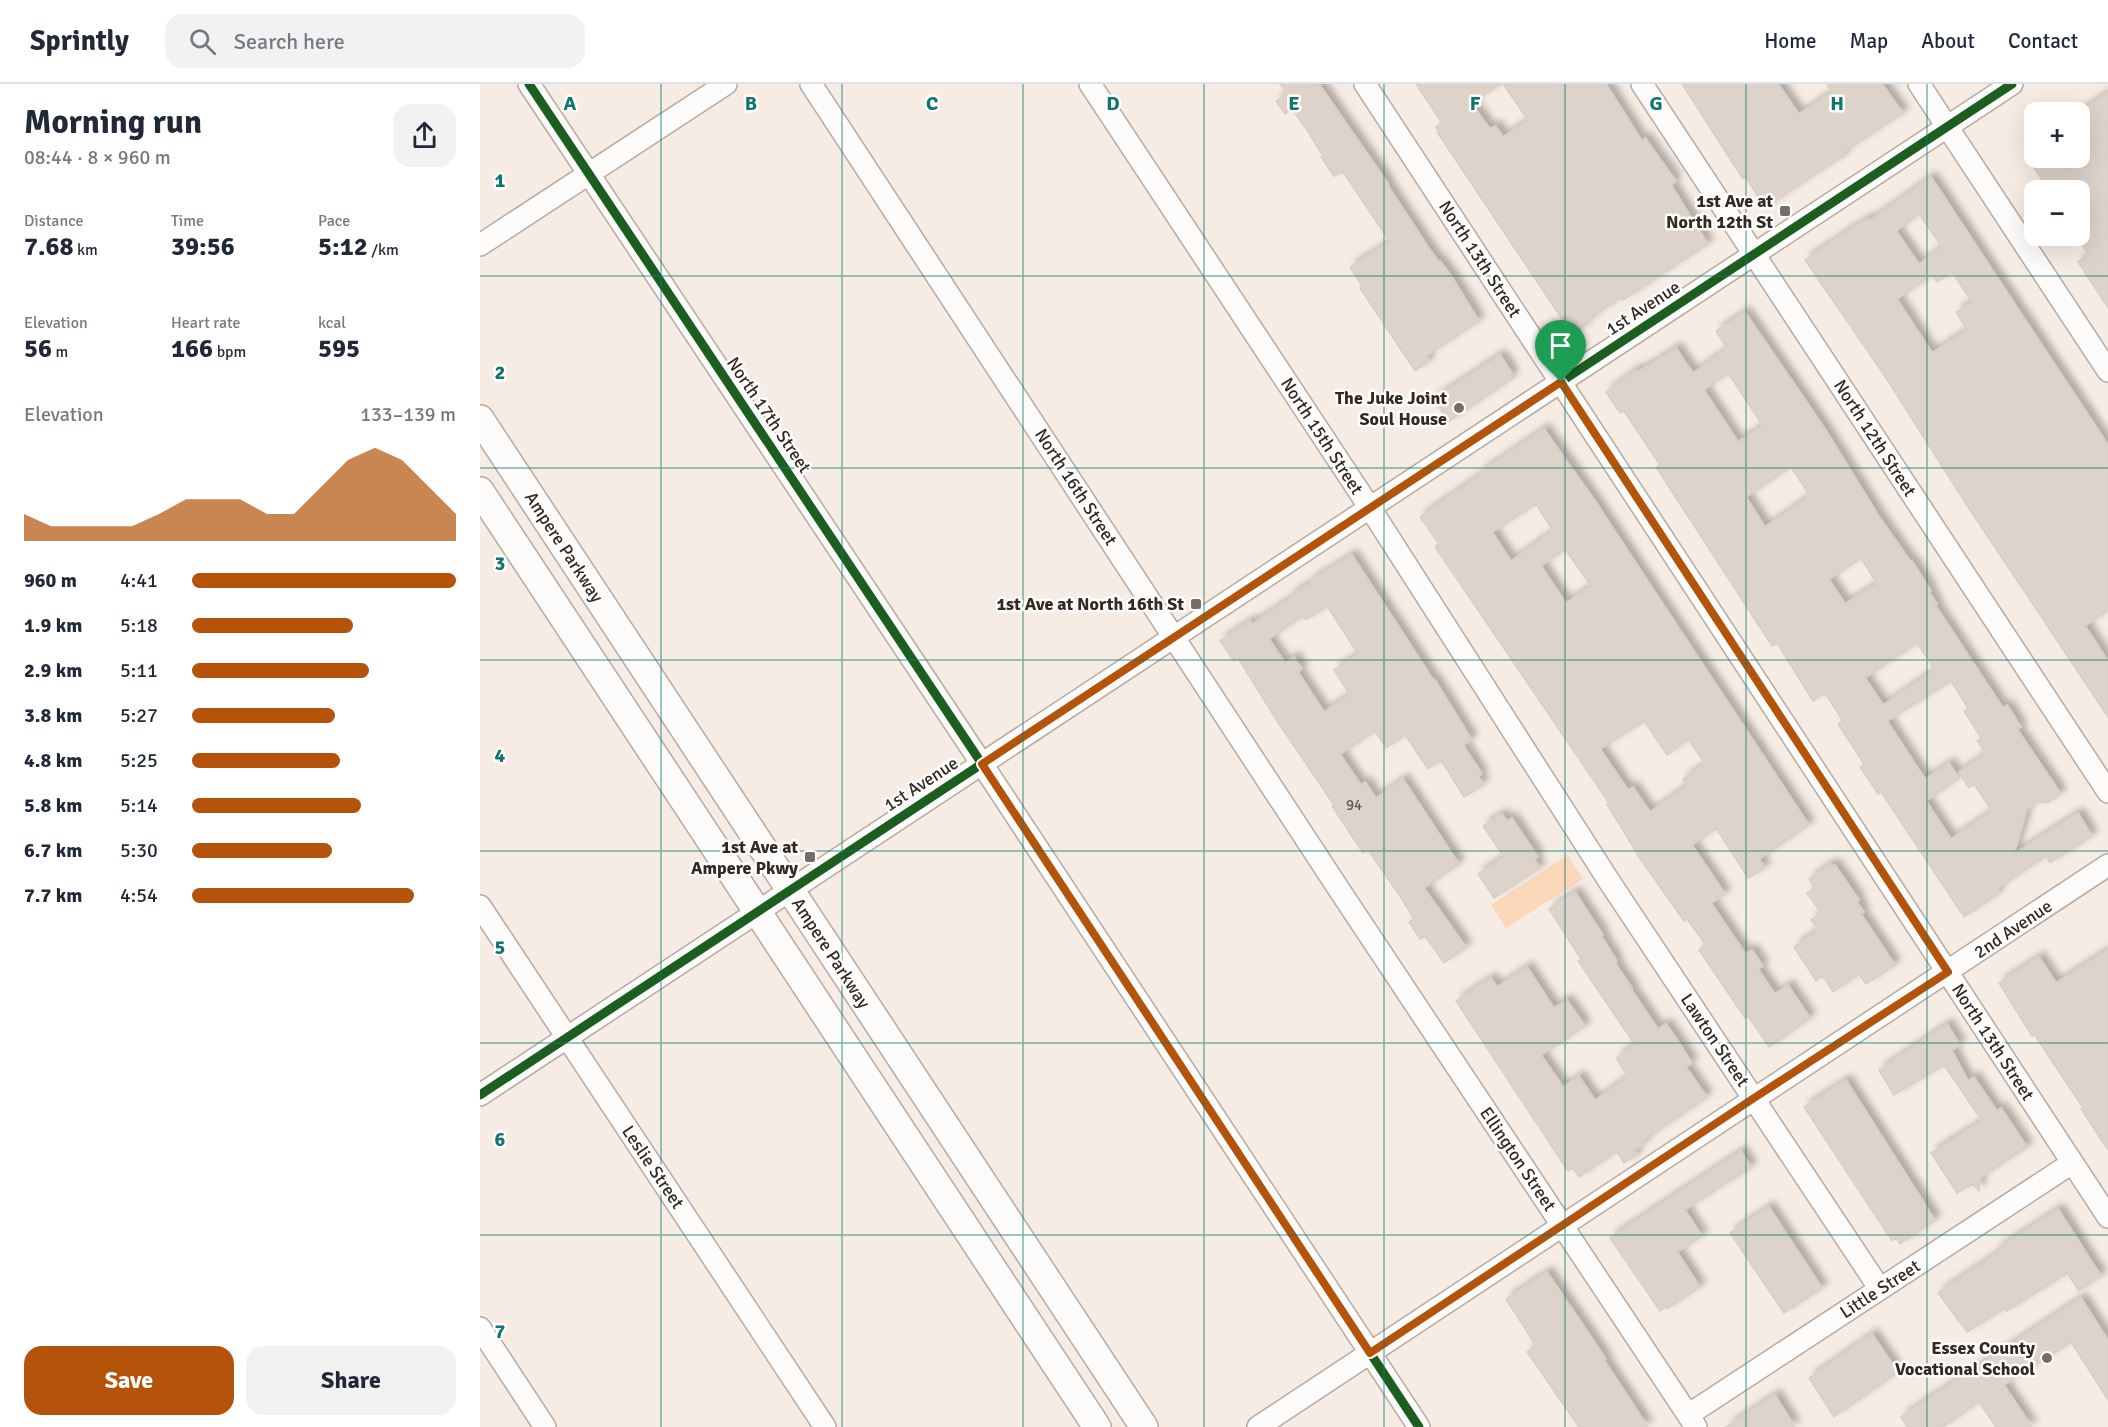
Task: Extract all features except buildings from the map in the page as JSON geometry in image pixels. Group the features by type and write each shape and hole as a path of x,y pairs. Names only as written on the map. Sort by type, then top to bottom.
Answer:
{"street":[{"name":"North 17th Street","path":"529,84 982,764 1419,1427"},
{"path":"480,245 726,84"},
{"name":"North 16th Street","path":"810,84 1340,891"},
{"name":"North 15th Street","path":"1090,84 1370,508 1609,881"},
{"name":"North 13th Street","path":"1365,84 2108,1218"},
{"name":"North 12th Street","path":"1642,84 2108,792"},
{"path":"1919,84 2108,371"},
{"name":"1st Avenue","path":"480,1095 2012,84"},
{"name":"Ampere Parkway","path":"480,419 1144,1427"},
{"path":"480,491 1097,1427"},
{"name":"2nd Avenue","path":"1258,1427 2108,865"},
{"name":"Lawton Street","path":"1609,881 1880,1289"},
{"name":"Ellington Street","path":"1340,891 1692,1421"},
{"name":"Leslie Street","path":"480,906 825,1427"},
{"name":"Little Street","path":"1692,1421 1880,1289 2072,1163"},
{"path":"480,1328 545,1427"}],"shaded area":[{"path":"1568,855 1583,879 1506,928 1491,905"}],"cycle path":[{"path":"529,84 982,764 1419,1427"},
{"path":"480,1095 2012,84"}],"place":[{"name":"1st Ave at North 12th St","path":"1785,211"},
{"name":"The Juke Joint Soul House","path":"1459,408"},
{"name":"1st Ave at North 16th St","path":"1196,604"},
{"name":"1st Ave at Ampere Pkwy","path":"810,857"},
{"name":"Essex County Vocational School","path":"2047,1358"}],"route":[{"path":"1561,382 1948,972 1370,1353 982,764 1561,382"}]}
